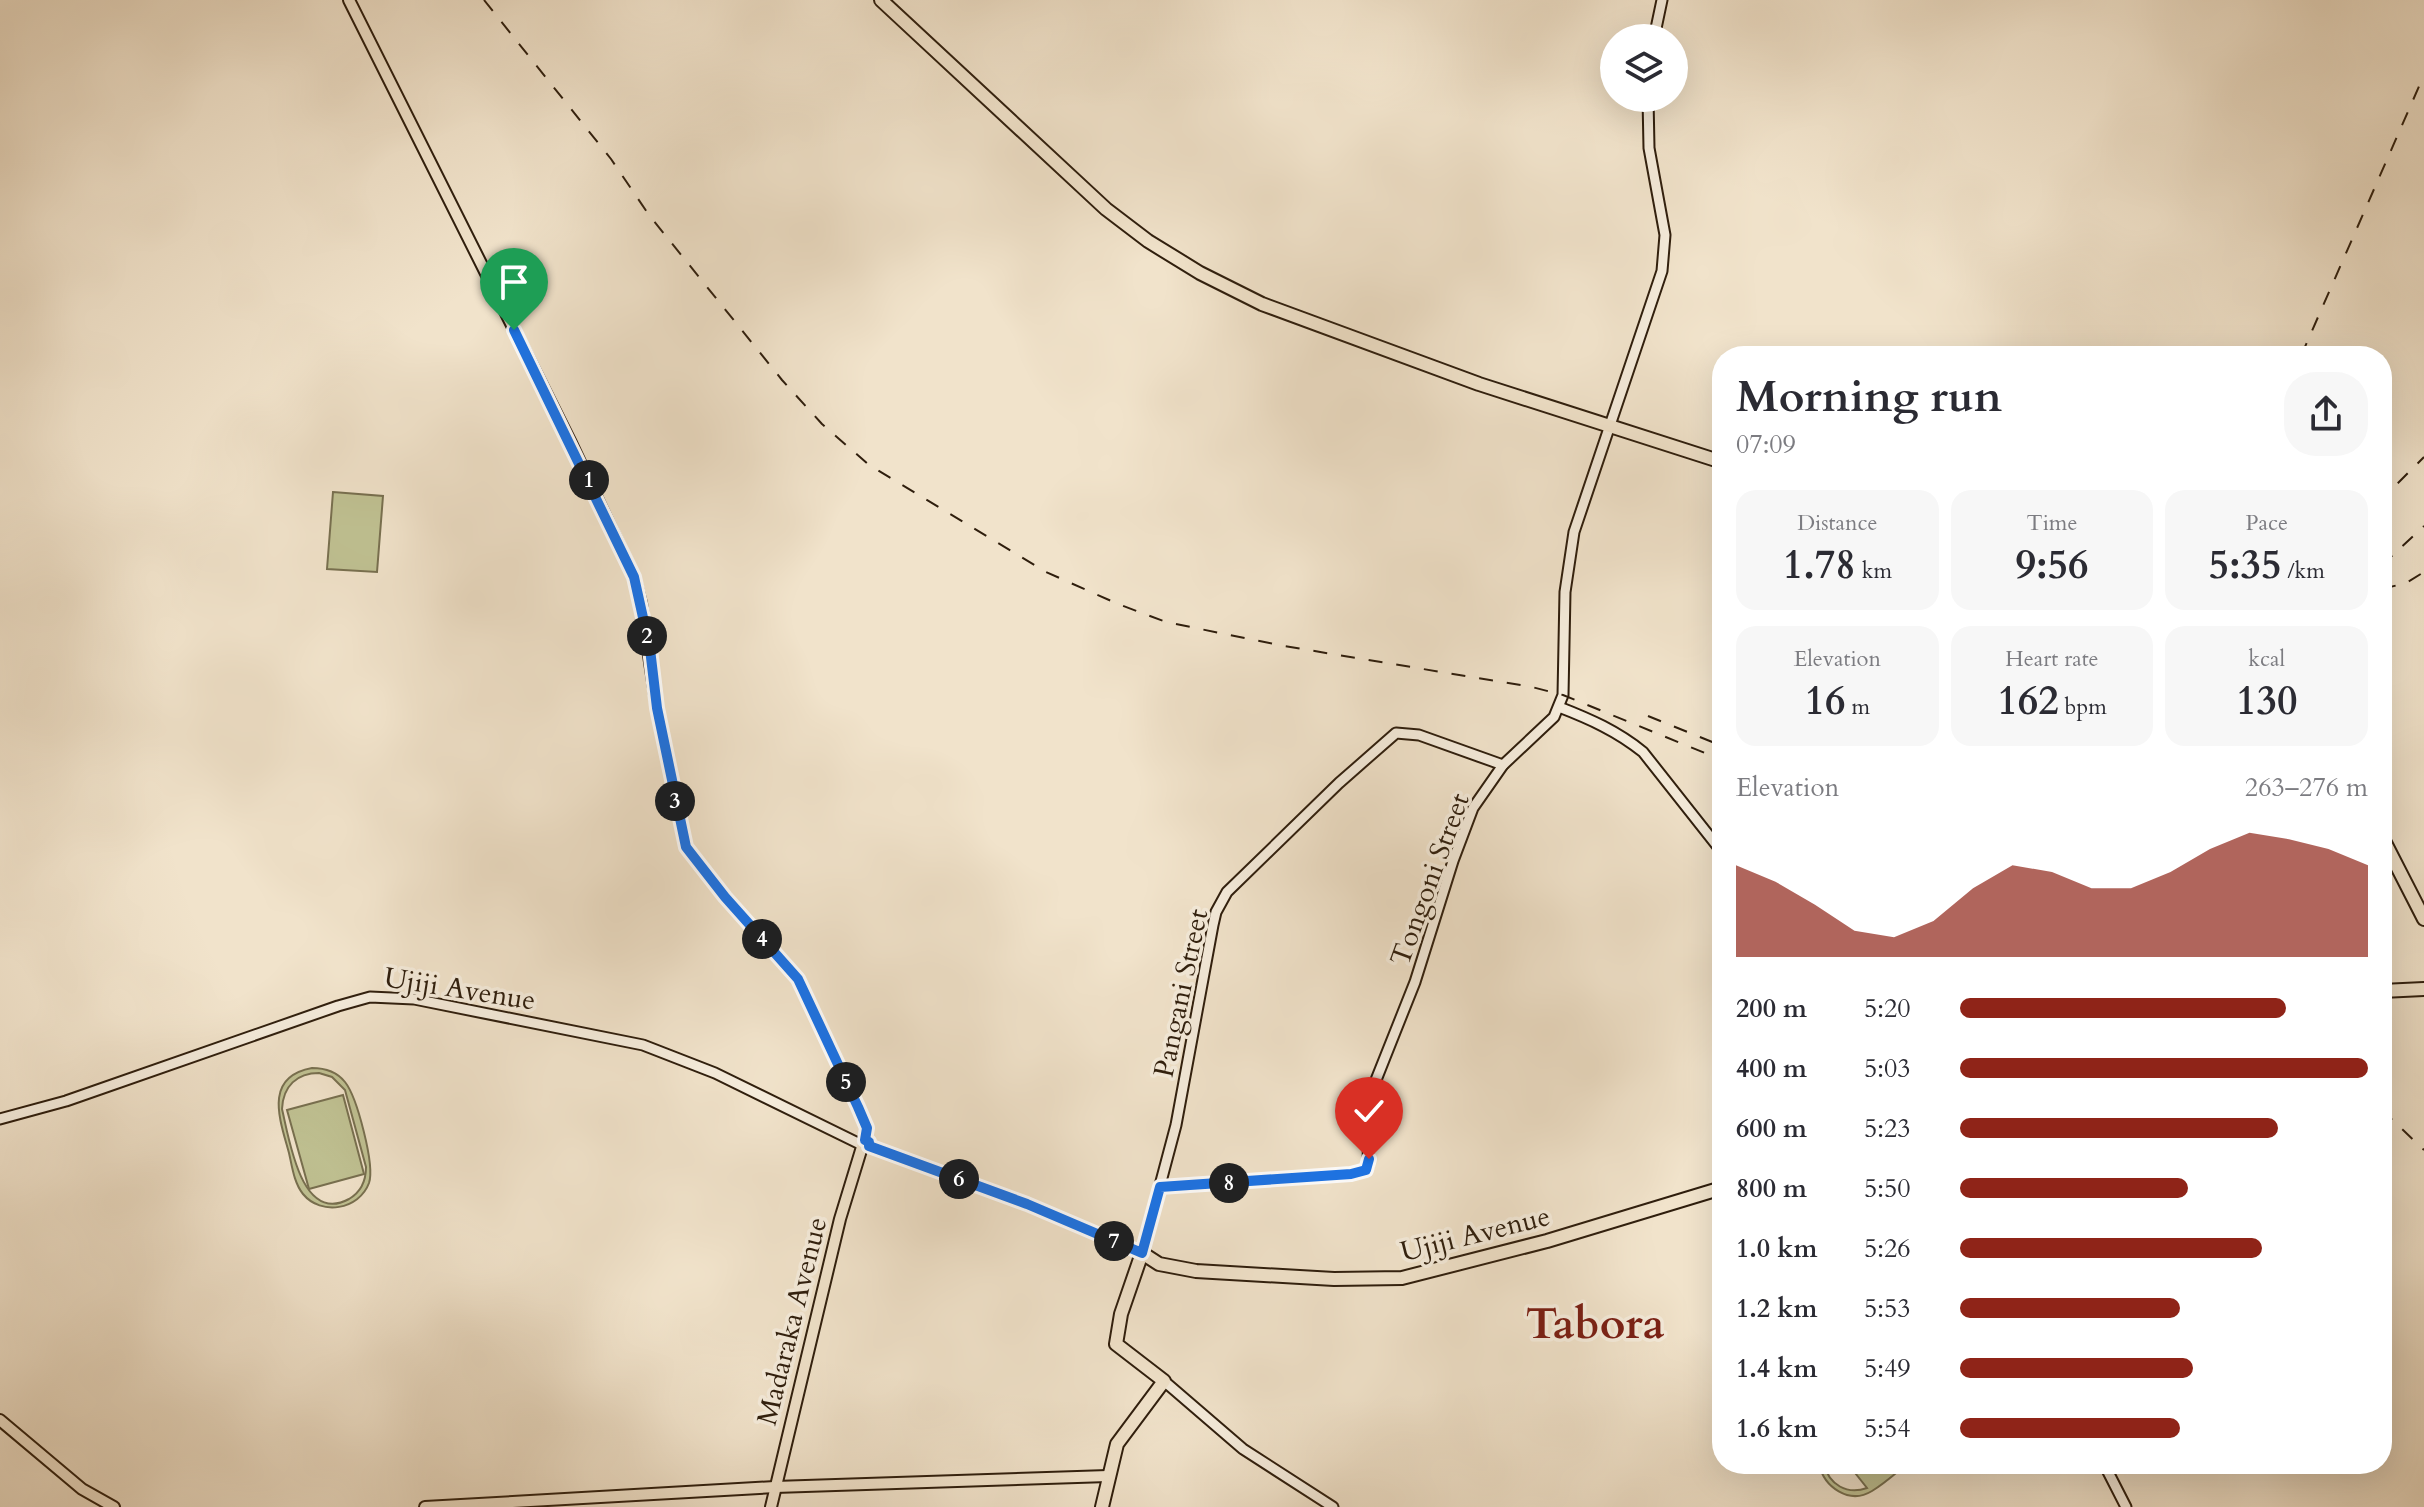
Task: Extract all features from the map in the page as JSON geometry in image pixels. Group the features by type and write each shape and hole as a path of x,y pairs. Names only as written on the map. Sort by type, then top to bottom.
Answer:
{"highway":[{"path":"881,0 1106,209 1148,241 1189,266 1262,304 1303,320 1479,384 1712,459"},
{"path":"2392,857 2424,919"},
{"path":"2392,991 2424,989"},
{"name":"Ujiji Avenue","path":"1138,1263 1196,1271 1334,1279 1402,1278 1547,1241 1712,1191"},
{"path":"1102,1507 1113,1455 1124,1432 1164,1381 1116,1344 1121,1314 1138,1263 1151,1270 1202,1278 1334,1286 1402,1278"}],"main road":[{"path":"349,0 630,568 641,603 657,708 686,847 798,979 867,1128 864,1144"},
{"name":"Madaraka Avenue","path":"771,1507 840,1219 864,1144"},
{"path":"0,1420 82,1489 114,1507"},
{"path":"425,1507 775,1487 1108,1476"}],"street":[{"path":"1657,24 1662,0"},
{"path":"1648,112 1649,148 1664,221 1663,262 1581,510 1568,562 1564,685 1559,707 1611,729 1643,752 1712,839"},
{"name":"Tongoni Street","path":"1160,1187 1351,1174 1366,1170 1370,1106 1376,1080 1415,982 1473,808 1503,765 1554,717 1559,707"},
{"name":"Pangani Street","path":"1138,1263 1176,1125 1216,912 1227,892 1339,783 1396,733 1419,735 1503,765"},
{"name":"Ujiji Avenue","path":"0,1119 137,1078 338,1006 370,997 414,999 643,1045 715,1073 864,1144 1027,1204 1124,1246 1138,1263"},
{"path":"1164,1381 1243,1449 1333,1507"},
{"path":"2109,1474 2126,1507"}],"green space":[{"path":"333,492 383,496 377,572 327,569"},
{"path":"312,1068 334,1073 345,1082 355,1102 364,1131 370,1174 364,1192 348,1204 339,1207 320,1205 311,1201 297,1185 279,1114 279,1102 286,1080","holes":["319,1073 332,1077 345,1090 366,1167 364,1181 357,1193 333,1204 319,1200 300,1175 282,1109 288,1088 298,1078"]},
{"path":"343,1095 364,1174 309,1189 287,1110"},
{"path":"1823,1474 1828,1474 1846,1489 1860,1490 1867,1488 1856,1474 1895,1474 1872,1491 1855,1496 1846,1495 1826,1480"}],"railway":[{"path":"484,0 611,159 649,215 782,380 822,424 869,465 1046,572 1166,622 1284,646 1532,687 1563,695 1712,756"},
{"path":"2305,346 2424,75"},
{"path":"2392,489 2424,457"},
{"path":"2392,556 2424,526"},
{"path":"2392,586 2406,583 2424,572"},
{"path":"1648,716 1712,742"},
{"path":"2392,1120 2424,1150"}],"district":[{"name":"Tabora","path":"1595,1323"}],"route":[{"path":"514,330 634,577 686,847 725,897 798,979 867,1128 865,1140 869,1146 1027,1204 1142,1253 1160,1187 1351,1174 1366,1170 1369,1159"}]}
